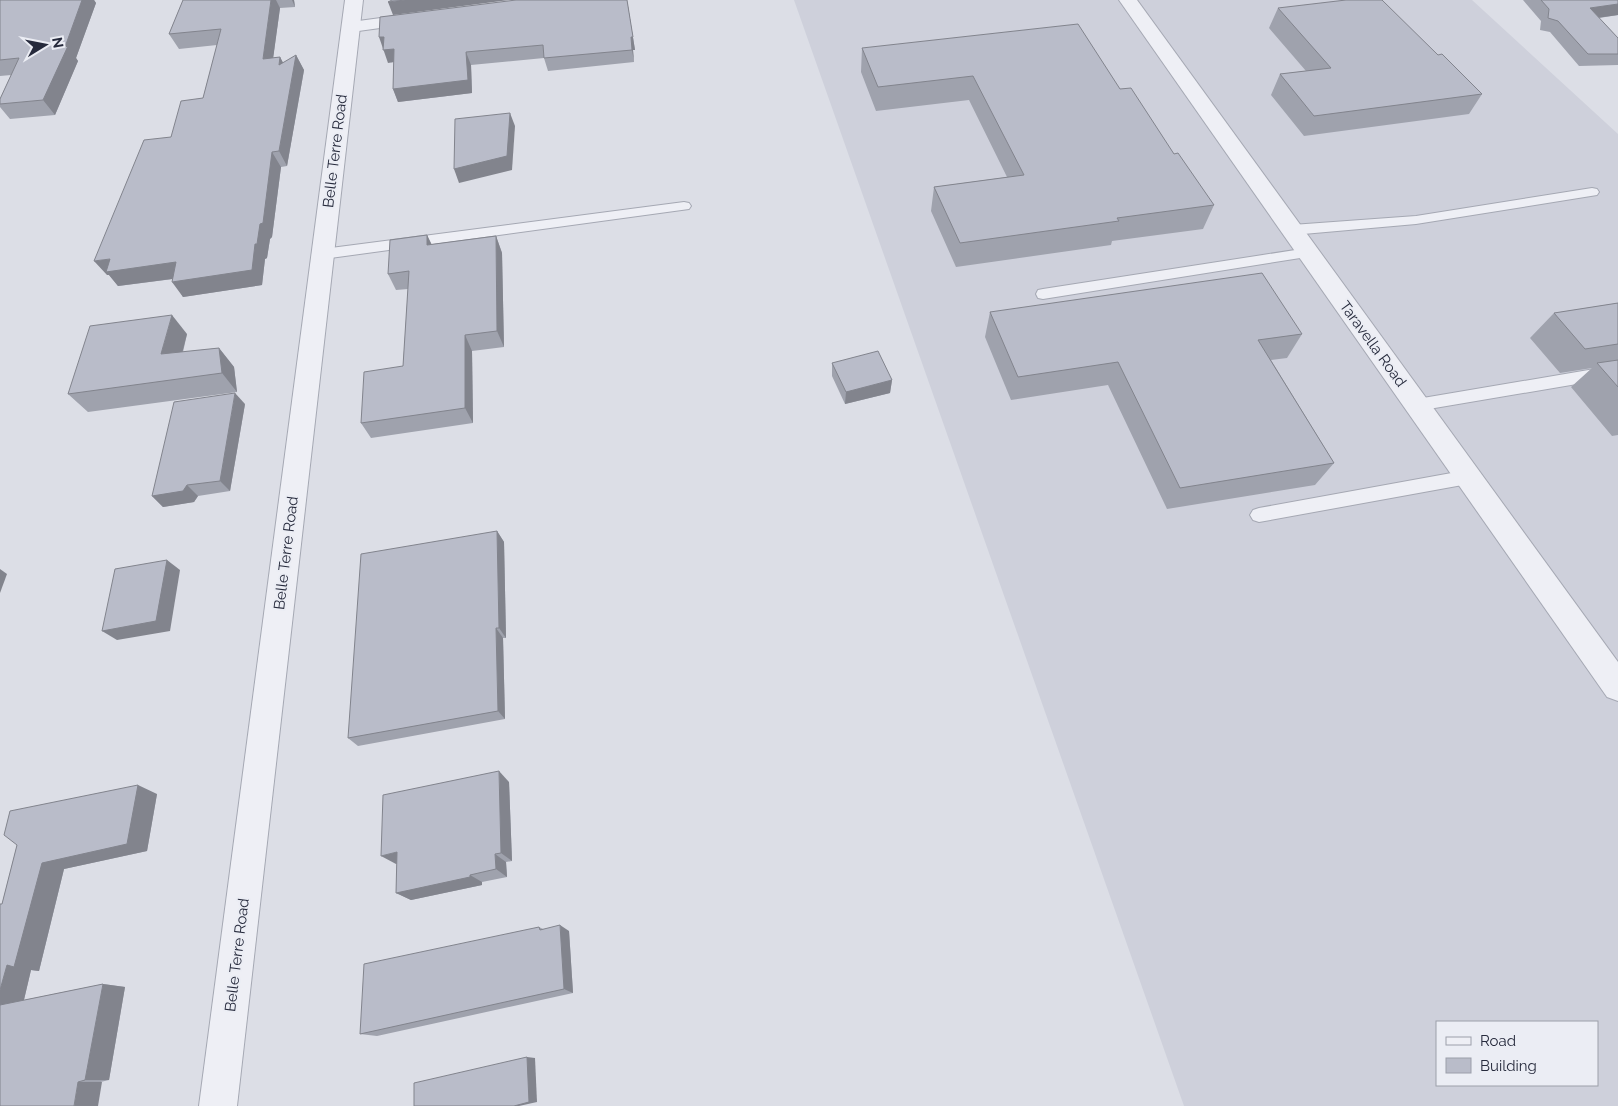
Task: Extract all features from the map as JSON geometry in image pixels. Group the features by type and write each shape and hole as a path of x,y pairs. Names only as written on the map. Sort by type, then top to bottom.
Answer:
{"street":[{"name":"Belle Terre Road","path":"218,1106 354,0"},
{"name":"Taravella Road","path":"1128,0 1617,683"},
{"path":"351,27 438,16"}],"lane":[{"path":"1292,230 1416,220 1592,192"},
{"path":"323,254 684,206"},
{"path":"1043,294 1308,253"},
{"path":"1417,405 1618,371"},
{"path":"1259,515 1468,477"}],"shaded area":[{"path":"794,0 1472,0 1618,134 1618,1106 1184,1106"}],"building":[{"path":"0,0 82,0 65,47 68,46 43,100 0,104 0,99 19,58 0,60"},
{"path":"183,0 271,0 263,59 280,57 279,65 296,55 279,151 272,152 263,223 260,224 257,244 255,244 252,270 172,282 176,262 106,272 110,259 94,261 144,140 171,137 181,101 203,98 221,29 169,34"},
{"path":"516,0 627,0 633,37 631,37 632,50 544,58 543,45 466,52 468,80 393,89 394,49 383,50 384,37 379,37 380,17"},
{"path":"1346,0 1382,0 1438,55 1442,54 1482,94 1314,116 1280,74 1331,68 1278,8"},
{"path":"1541,0 1618,0 1618,4 1590,8 1618,38 1618,54 1588,54 1558,21 1548,18 1549,9"},
{"path":"1078,24 1120,89 1131,88 1174,154 1178,153 1214,205 1117,218 1119,221 960,243 934,187 1024,175 973,76 878,87 862,48"},
{"path":"510,113 507,156 454,169 455,119"},
{"path":"427,235 427,245 496,236 497,331 465,335 465,408 361,423 364,372 403,366 409,271 388,274 390,240"},
{"path":"1262,273 1302,334 1258,340 1334,463 1180,488 1118,362 1018,377 990,312"},
{"path":"1618,303 1618,344 1585,349 1554,313"},
{"path":"172,315 161,354 219,348 222,373 68,394 90,326"},
{"path":"878,351 892,380 846,392 832,363"},
{"path":"1618,360 1618,387 1597,363"},
{"path":"235,393 220,481 187,485 183,491 152,496 174,402"},
{"path":"497,531 499,628 496,628 498,711 348,738 361,554"},
{"path":"167,560 156,621 102,631 115,569"},
{"path":"499,771 501,853 495,854 496,869 470,875 470,877 396,893 397,852 381,856 383,795"},
{"path":"138,785 127,844 42,863 14,967 7,965 0,990 0,904 2,904 17,845 4,835 10,811"},
{"path":"560,925 564,989 360,1034 364,964 539,927 540,930"},
{"path":"103,984 85,1080 78,1082 74,1106 0,1106 0,1005"},
{"path":"527,1057 529,1102 514,1106 414,1106 414,1083"}]}
